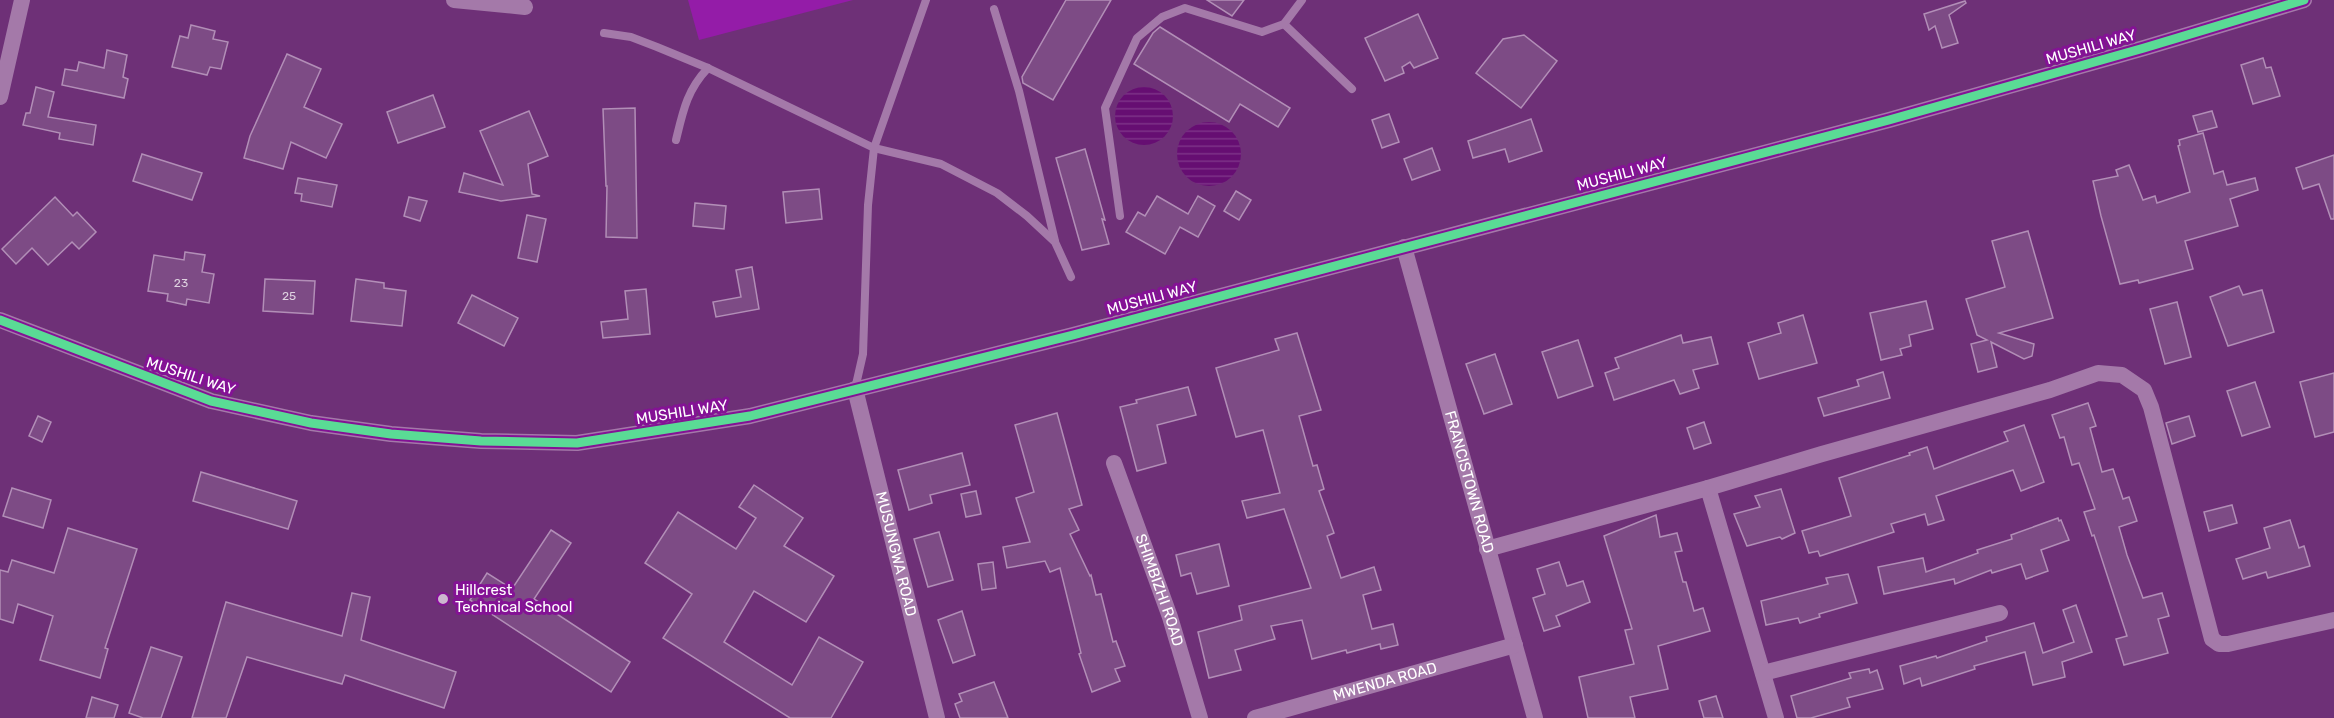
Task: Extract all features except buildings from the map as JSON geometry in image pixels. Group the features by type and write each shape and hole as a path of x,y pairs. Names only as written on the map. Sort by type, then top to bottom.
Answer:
{"street":[{"path":"0,97 22,0"},
{"path":"454,0 525,7"},
{"name":"MUSHILI WAY","path":"0,320 211,402 311,423 391,434 481,441 577,443 750,416 1073,335 1888,120 2155,45 2304,0"},
{"name":"FRANCISTOWN ROAD","path":"1404,247 1535,718"},
{"path":"1487,549 2050,390 2098,373 2122,375 2144,390 2151,407 2212,639 2219,644 2228,644 2334,620"},
{"name":"MUSUNGWA ROAD","path":"855,389 937,718"},
{"name":"SHIMBIZHI ROAD","path":"1114,463 1170,617 1200,718"},
{"path":"1708,488 1776,718"},
{"path":"1763,673 2000,613"},
{"name":"MWENDA ROAD","path":"1255,718 1515,645"}],"lane":[{"path":"855,389 863,354 868,205 874,148 926,0"},
{"path":"1120,216 1105,108 1137,38 1162,17 1185,8 1262,32 1284,24 1302,0"},
{"path":"994,9 1019,92 1055,242 1071,278"},
{"path":"1284,24 1352,89"},
{"path":"604,33 631,37 708,68 874,148 941,164 987,188 1027,216 1055,242"},
{"path":"676,140 686,101 695,81 708,68"}],"shaded area":[{"path":"688,0 853,0 699,40"},
{"path":"1144,87 1155,89 1168,100 1173,116 1171,127 1160,140 1144,145 1133,143 1120,132 1115,116 1117,105 1128,92"},
{"path":"1209,122 1227,127 1232,131 1236,136 1241,154 1236,172 1232,177 1227,181 1209,186 1191,181 1186,177 1182,172 1177,154 1182,136 1186,131 1191,127"}],"cycle path":[{"path":"0,320 211,401 311,423 391,434 481,441 577,443 750,416 1073,335 1889,120 2304,0"}],"place":[{"name":"Hillcrest Technical School","path":"443,599"}]}
